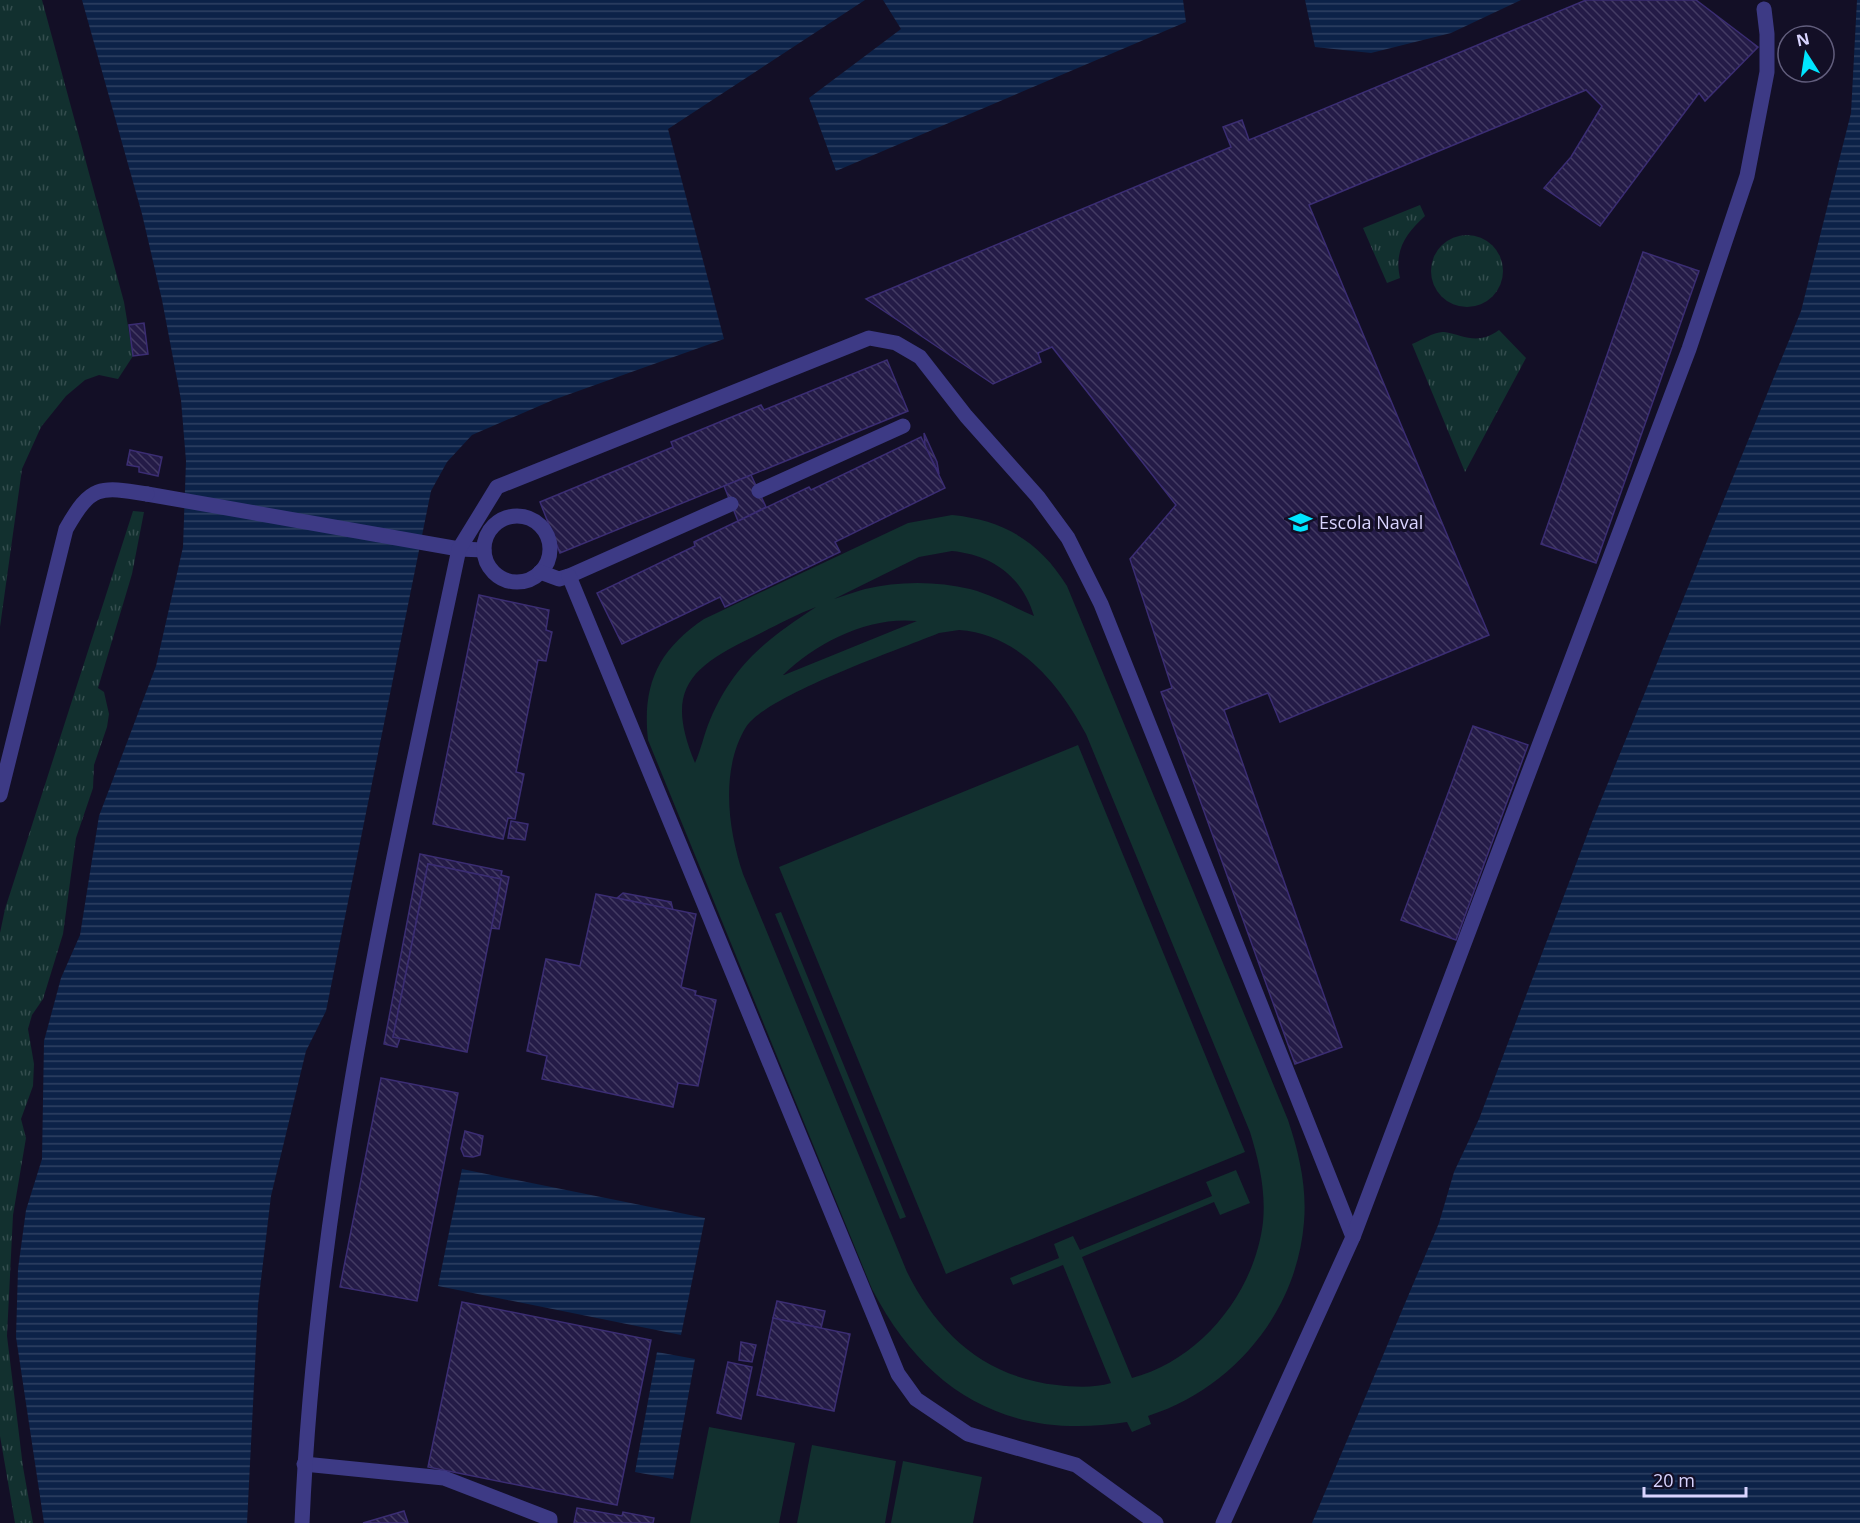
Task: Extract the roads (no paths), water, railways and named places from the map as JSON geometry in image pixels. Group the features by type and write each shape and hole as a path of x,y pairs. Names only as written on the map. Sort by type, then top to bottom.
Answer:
{"street":[{"path":"1222,1523 1353,1237 1689,350 1748,176 1767,72 1767,34 1764,9"},
{"path":"302,1523 304,1464 321,1280 334,1186 370,980 459,549 497,487 869,338 896,343 920,357 966,416 1038,496 1068,538 1101,604 1353,1237"},
{"path":"759,491 903,426"},
{"path":"0,795 66,529 81,503 97,490 115,489 459,549 484,550"},
{"path":"540,572 559,579 569,576 731,504"},
{"path":"518,516 529,518 538,524 549,542 547,563 540,572 521,581 500,577 486,561 484,550 485,540 497,522 518,516"},
{"path":"569,576 898,1374 916,1399 968,1434 1076,1465 1156,1523"},
{"path":"304,1464 444,1478 550,1519 550,1523"}],"water":[{"path":"82,0 865,0 668,129 724,339 553,400 472,435 447,462 431,491 326,1011 306,1051 271,1196 258,1305 247,1523 44,1523 16,1337 18,1269 26,1210 42,1159 44,1041 61,978 80,935 99,816 156,666 183,547 186,461 181,400 162,300 142,214"},
{"path":"883,0 1183,0 1186,22 836,171 809,98 901,29"},
{"path":"1305,0 1521,0 1451,33 1371,53 1315,47"},
{"path":"1857,0 1860,0 1860,1523 1312,1523 1439,1223 1454,1172 1479,1119 1592,822 1801,311 1851,113"},
{"path":"462,1169 705,1218 681,1335 438,1286"},
{"path":"657,1352 695,1359 673,1479 635,1472"}],"place":[{"name":"Escola Naval","path":"1301,522"}]}
